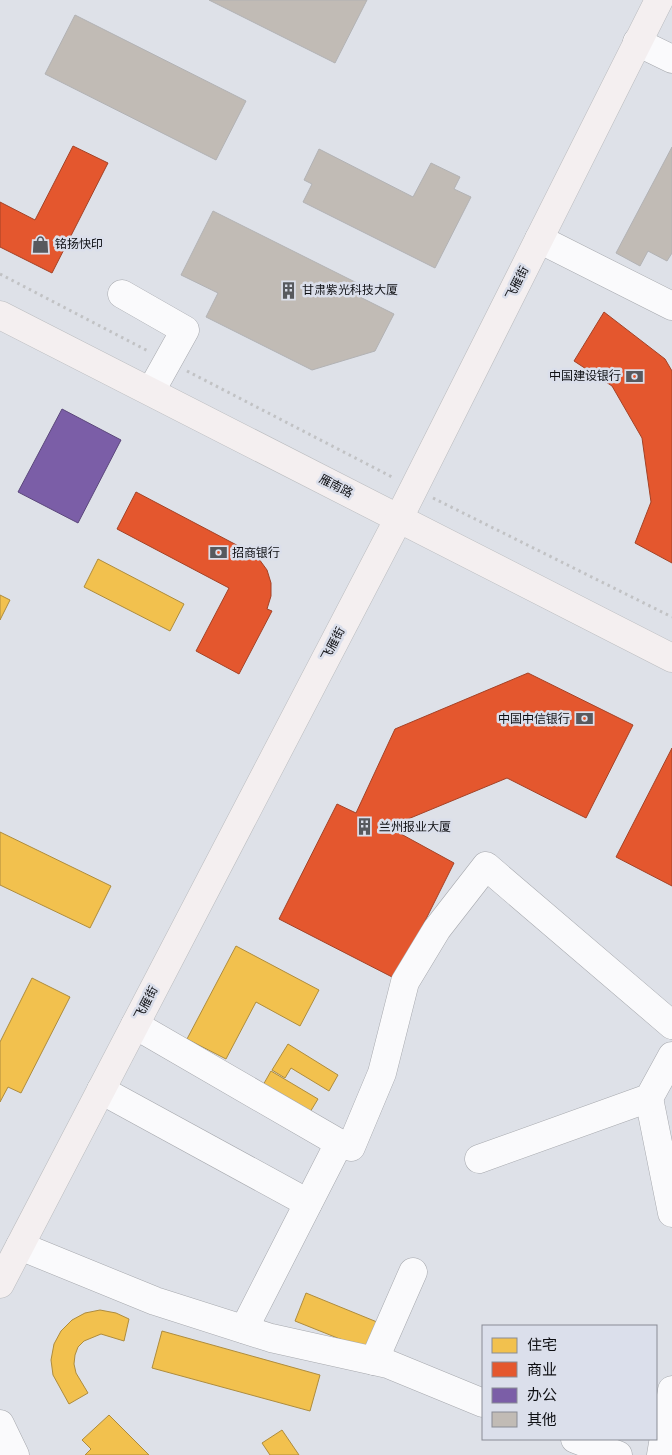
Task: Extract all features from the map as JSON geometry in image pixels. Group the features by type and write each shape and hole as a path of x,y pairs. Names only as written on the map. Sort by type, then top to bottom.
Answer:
{"main road":[{"name":"飞雁街","path":"0,1284 414,489 659,0"},
{"name":"雁南路","path":"0,315 672,658"}],"street":[{"path":"638,42 672,59"},
{"path":"539,239 669,299"},
{"path":"122,294 185,330 150,392"},
{"path":"135,1025 339,1143 351,1147 378,1081 405,982 437,929 486,866 672,1025"},
{"path":"672,1056 649,1098 672,1213"},
{"path":"101,1090 308,1203"},
{"path":"479,1159 649,1098"},
{"path":"244,1329 339,1143"},
{"path":"20,1246 155,1301 271,1338 388,1364 482,1403"},
{"path":"374,1361 413,1272"},
{"path":"661,1455 672,1390"},
{"path":"0,1424 15,1455"},
{"path":"578,1440 618,1455"}],"path":[{"path":"0,274 414,489 672,617"}],"building: 住宅":[{"path":"98,559 184,604 170,631 84,587"},
{"path":"0,595 10,600 0,620"},
{"path":"0,832 111,886 90,928 0,885"},
{"path":"236,946 319,990 300,1026 256,1002 226,1059 187,1039"},
{"path":"32,978 70,997 21,1093 8,1087 0,1102 0,1042"},
{"path":"288,1044 338,1075 329,1091 291,1068 285,1078 272,1070"},
{"path":"271,1071 318,1099 304,1122 258,1094"},
{"path":"306,1293 377,1322 365,1349 295,1321"},
{"path":"100,1310 116,1313 129,1319 124,1341 101,1334 84,1341 78,1347 74,1364 76,1373 88,1393 69,1404 53,1375 51,1360 54,1344 61,1331 72,1320 85,1313"},
{"path":"162,1331 320,1375 310,1411 152,1368"},
{"path":"109,1415 149,1455 85,1455 91,1449 82,1440"},
{"path":"282,1430 299,1455 270,1455 262,1443"}],"building: 商业":[{"path":"73,146 108,163 52,273 0,247 0,202 35,220"},
{"path":"604,312 665,359 672,371 672,563 635,543 651,502 642,438 612,386 574,361"},
{"path":"136,492 248,551 259,559 267,570 271,583 271,596 267,609 272,611 239,674 196,651 229,588 117,529"},
{"name":"兰州报业大厦","path":"528,673 633,725 586,818 507,778 408,819 401,834 454,863 396,979 279,919 337,804 356,813 395,729"},
{"path":"672,748 672,886 616,857"}],"building: 办公":[{"path":"62,409 121,440 78,523 18,492"}],"building: 其他":[{"path":"209,0 367,0 335,63"},
{"path":"75,15 246,101 216,160 45,74"},
{"path":"672,147 672,253 667,261 648,251 640,266 616,253"},
{"path":"319,149 413,197 431,163 460,177 454,189 471,197 435,268 303,202 312,184 304,180"},
{"name":"甘肃紫光科技大厦","path":"213,211 365,287 360,297 394,314 375,351 312,370 206,317 218,293 181,275"}],"place":[{"name":"铭扬快印","path":"41,244"},
{"name":"甘肃紫光科技大厦","path":"288,290"},
{"name":"中国建设银行","path":"635,376"},
{"name":"招商银行","path":"218,553"},
{"name":"中国中信银行","path":"584,719"},
{"name":"兰州报业大厦","path":"365,827"}]}
